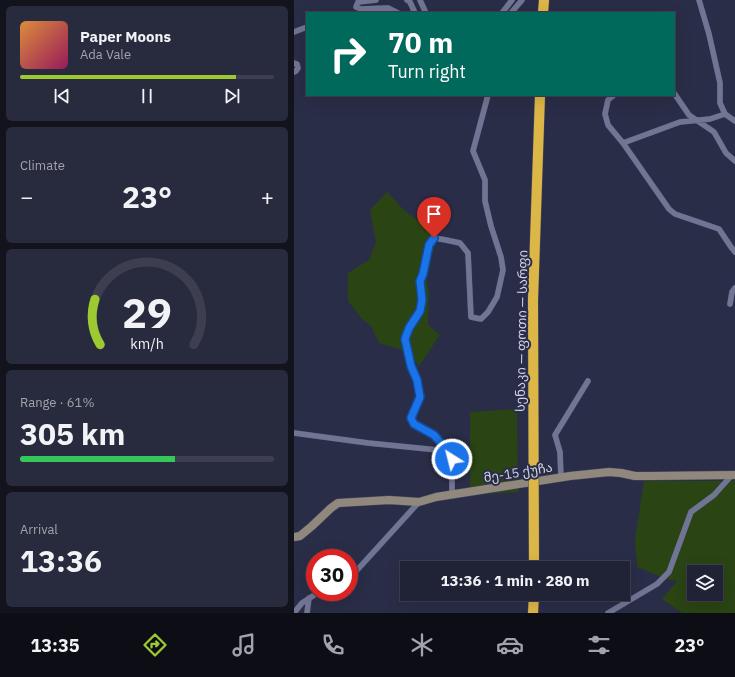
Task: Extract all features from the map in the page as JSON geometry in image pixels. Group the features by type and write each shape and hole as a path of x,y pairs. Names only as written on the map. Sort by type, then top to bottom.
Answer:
{"highway":[{"path":"543,12 544,0"},
{"name":"სენაკი — ფოთი — სარფი","path":"534,561 534,300 540,96"},
{"path":"533,613 534,601"}],"street":[{"path":"376,0 358,2 356,7 361,9 388,8 396,12"},
{"path":"407,0 410,2 415,12"},
{"path":"420,0 425,12"},
{"path":"503,12 512,0"},
{"path":"512,12 522,0"},
{"path":"699,0 709,34 720,83 720,103 725,114 735,121"},
{"path":"294,32 306,26"},
{"path":"294,63 297,64 298,68 294,72"},
{"path":"675,94 689,114 714,132 726,153 735,160"},
{"path":"452,494 452,459 448,451 434,435 414,424 411,418 420,397 417,380 411,366 405,339 409,328 420,311 422,300 420,281 423,274 429,245 434,238 460,244 468,254 471,317 480,319 488,312 497,297 503,270 501,257 485,201 485,180 473,151 488,96"},
{"path":"613,96 608,100 605,114 608,125 624,142 669,209 675,214 719,229 735,252"},
{"path":"624,142 680,122 710,119 725,114"},
{"path":"730,304 732,292 735,288"},
{"path":"561,478 560,452 555,435 588,381"},
{"path":"294,433 368,443 448,451"},
{"name":"მე-15 ქუჩა","path":"294,537 300,536 330,508 338,503 389,500 419,502 452,494 609,472 635,476 734,475"},
{"path":"608,613 657,584 669,572 691,512 714,495 734,475"},
{"path":"358,569 419,502"},
{"path":"294,613 306,600"},
{"path":"307,613 308,601"}],"green space":[{"path":"387,192 405,211 435,233 436,242 426,276 429,291 428,325 440,335 419,366 410,356 400,349 379,343 371,326 362,319 348,301 348,273 369,260 376,242 370,210"},
{"path":"517,409 518,492 470,495 470,412"},
{"path":"644,481 735,481 735,613 682,613 662,599 677,581 666,579 637,567 635,539"}],"route":[{"path":"434,238 429,245 423,274 420,281 422,300 420,311 409,328 405,339 411,366 417,380 420,397 411,418 414,424 434,435 448,451 452,459"}]}
